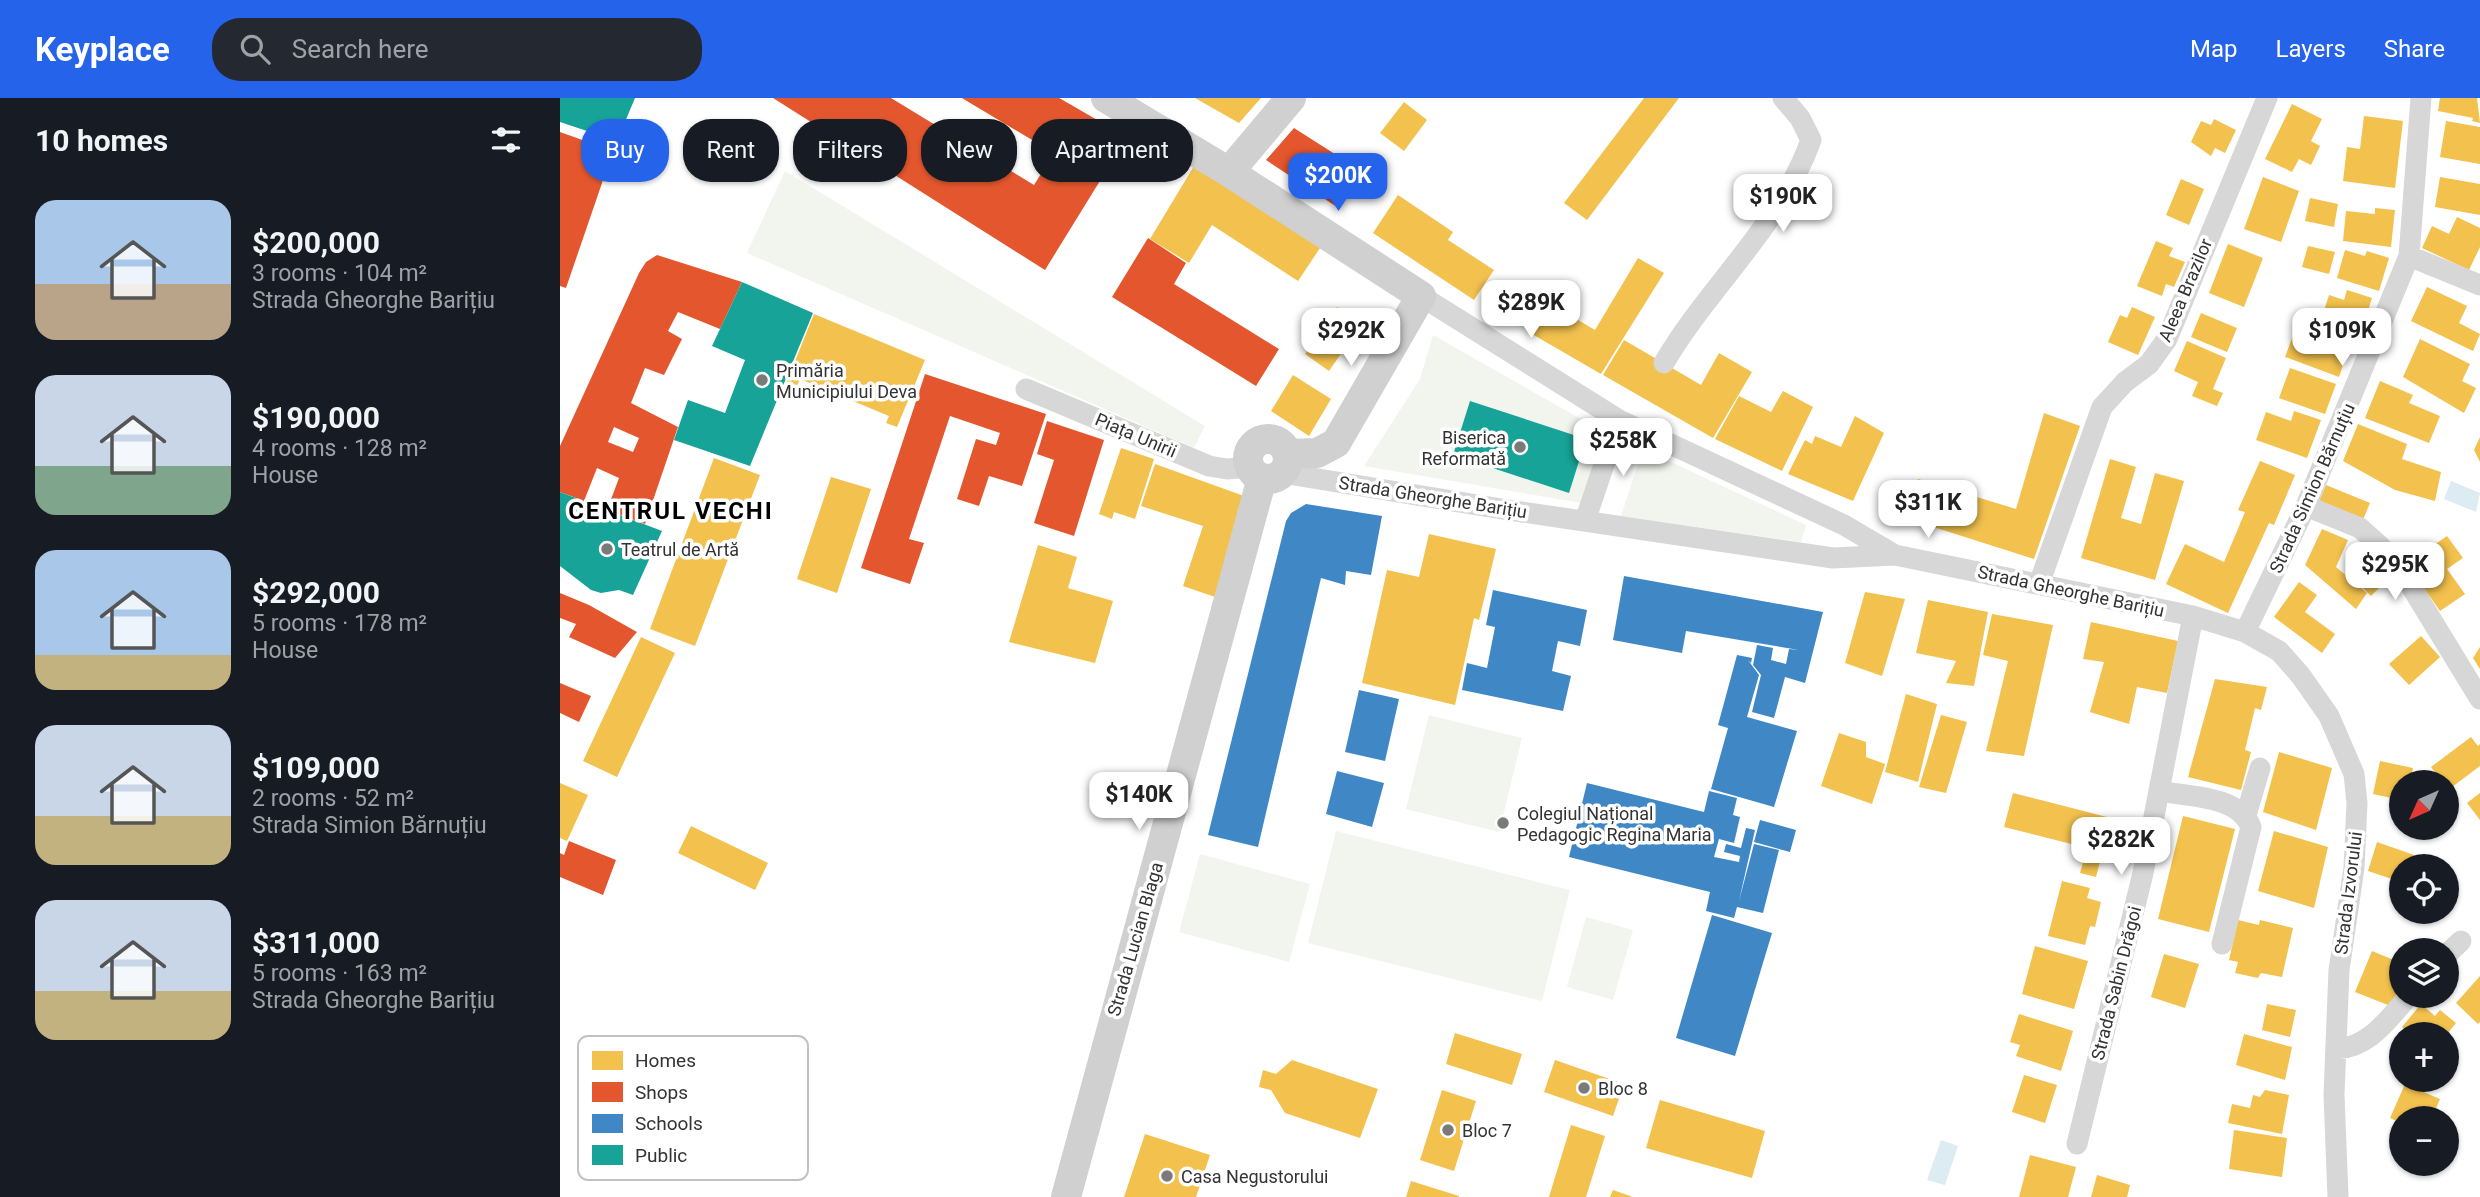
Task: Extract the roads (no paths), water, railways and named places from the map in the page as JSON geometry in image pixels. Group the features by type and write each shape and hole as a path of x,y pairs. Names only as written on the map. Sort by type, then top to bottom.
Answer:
{"street":[{"name":"Strada Gheorghe Barițiu","path":"1107,98 1229,172 1619,420 1844,526 1895,555"},
{"path":"1229,172 1292,98"},
{"path":"1664,363 1684,329 1748,248 1801,168 1811,139 1800,118 1783,98"},
{"name":"Aleea Brazilor","path":"2039,584 2102,407 2125,382 2148,364 2167,339 2267,98"},
{"name":"Strada Simion Bărnuțiu","path":"2245,632 2306,506 2409,256 2421,98"},
{"path":"2409,256 2480,285"},
{"path":"1270,468 1317,453 1336,443 1421,296"},
{"name":"Piața Unirii","path":"1026,389 1209,466 1227,469 1270,468"},
{"path":"1585,521 1619,420"},
{"name":"Strada Gheorghe Barițiu","path":"1270,468 1585,521 1833,558 1895,555 2193,616 2245,632"},
{"name":"Strada Lucian Blaga","path":"1066,1197 1270,468"},
{"path":"2306,506 2360,528 2379,545 2401,570 2480,699"},
{"name":"Strada Sabin Drăgoi","path":"2077,1144 2143,873 2193,616"},
{"name":"Strada Izvorului","path":"2245,632 2279,651 2301,676 2329,716 2354,774 2356,835 2339,970 2336,1049 2338,1197"},
{"path":"2246,815 2260,768"},
{"path":"2159,791 2235,806 2246,815 2251,827 2248,849 2222,944"},
{"path":"2336,1049 2360,1045 2377,1032 2398,1008"}],"place":[{"name":"Primăria Municipiului Deva","path":"762,380"},
{"name":"Biserica Reformată","path":"1520,447"},
{"name":"Teatrul de Artă","path":"607,549"},
{"name":"Colegiul Național Pedagogic Regina Maria","path":"1503,823"},
{"name":"Bloc 8","path":"1584,1088"},
{"name":"Bloc 7","path":"1448,1130"},
{"name":"Casa Negustorului","path":"1167,1176"}],"district":[{"name":"CENTRUL VECHI","path":"671,511"}]}
